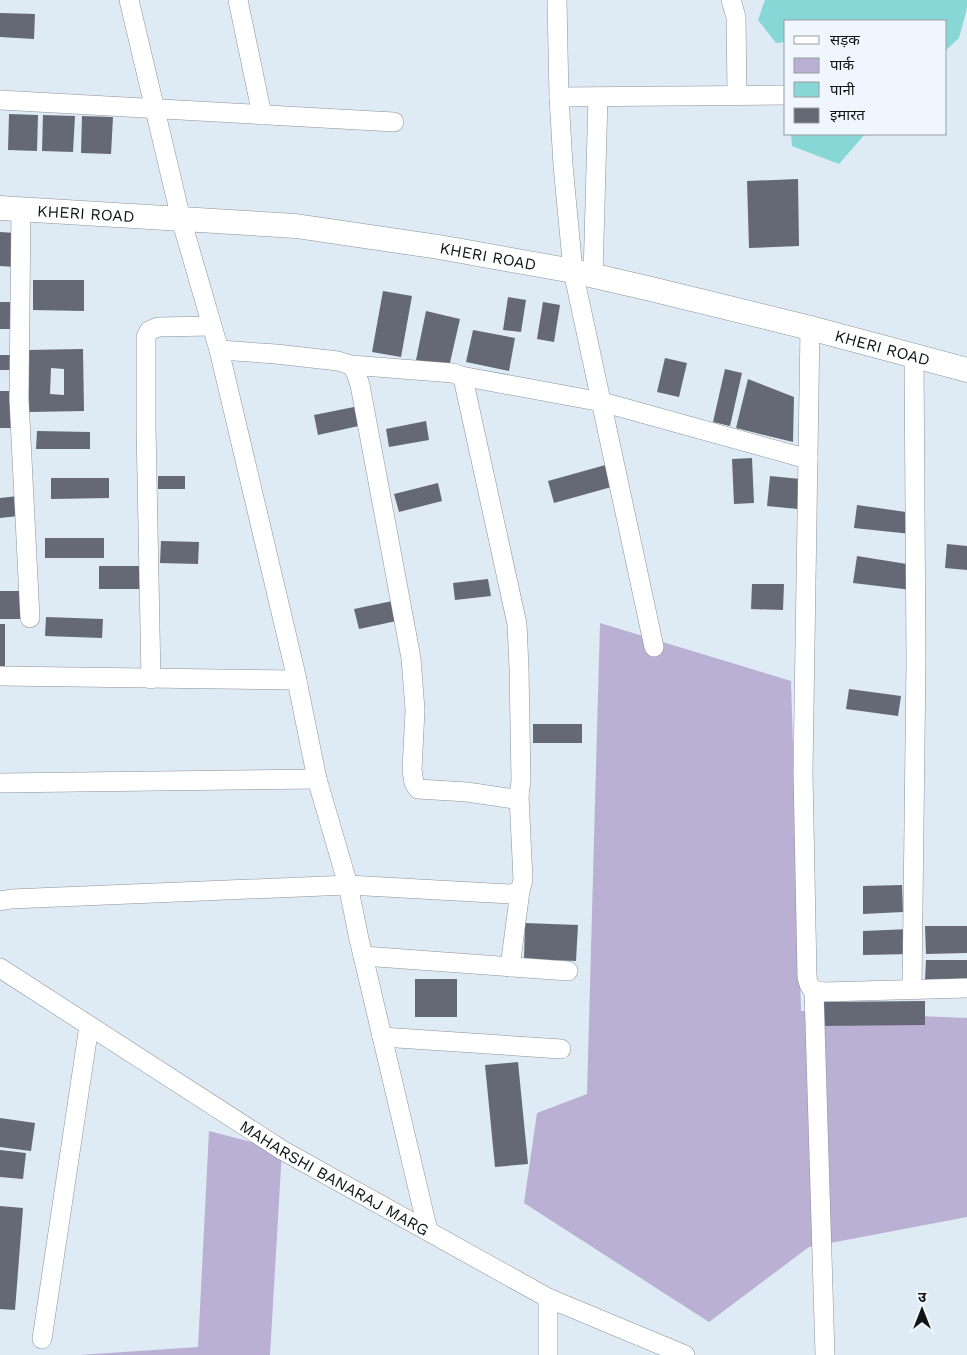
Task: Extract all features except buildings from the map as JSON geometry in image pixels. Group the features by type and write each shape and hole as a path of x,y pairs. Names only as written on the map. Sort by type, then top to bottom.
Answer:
{"street":[{"path":"129,0 181,219 219,350 297,680 317,779 348,885 428,1232"},
{"path":"238,0 262,115"},
{"path":"557,0 559,97 563,165 583,274 602,402 654,647"},
{"path":"731,0 736,17 738,95"},
{"path":"559,97 784,95"},
{"path":"583,274 598,97"},
{"path":"0,100 394,122"},
{"path":"10,208 30,618"},
{"name":"KHERI ROAD","path":"10,208 296,226 439,246 583,274 810,328 967,370"},
{"path":"151,679 146,337 149,331 158,327 212,326"},
{"path":"810,328 803,772 808,986 814,991 824,992 912,988 967,988"},
{"path":"219,350 338,361 351,365 453,373 602,402 808,459"},
{"path":"912,988 916,661 914,355"},
{"path":"351,365 360,385 411,658 415,710 412,770 414,783 418,789 467,792 514,799 518,795"},
{"path":"461,376 464,378 516,624 519,668 521,782 518,795 523,880 510,967"},
{"path":"0,676 297,680"},
{"path":"0,783 317,779"},
{"path":"0,901 348,885 512,894 520,891"},
{"path":"363,956 568,971"},
{"name":"MAHARSHI BANARAJ MARG","path":"0,968 282,1150 548,1298 686,1355"},
{"path":"814,991 825,1355"},
{"path":"42,1339 89,1026"},
{"path":"382,1037 561,1049"},
{"path":"548,1298 548,1355"}],"green space":[{"path":"600,623 791,681 801,1011 967,1018 967,1217 809,1247 709,1322 524,1203 537,1113 587,1094"},
{"path":"209,1131 282,1150 270,1355 79,1355 198,1347"}],"water":[{"path":"765,0 967,0 967,8 959,38 947,49 947,20 784,20 784,42 776,43 758,20"},
{"path":"791,135 864,135 839,164 792,146"}]}
